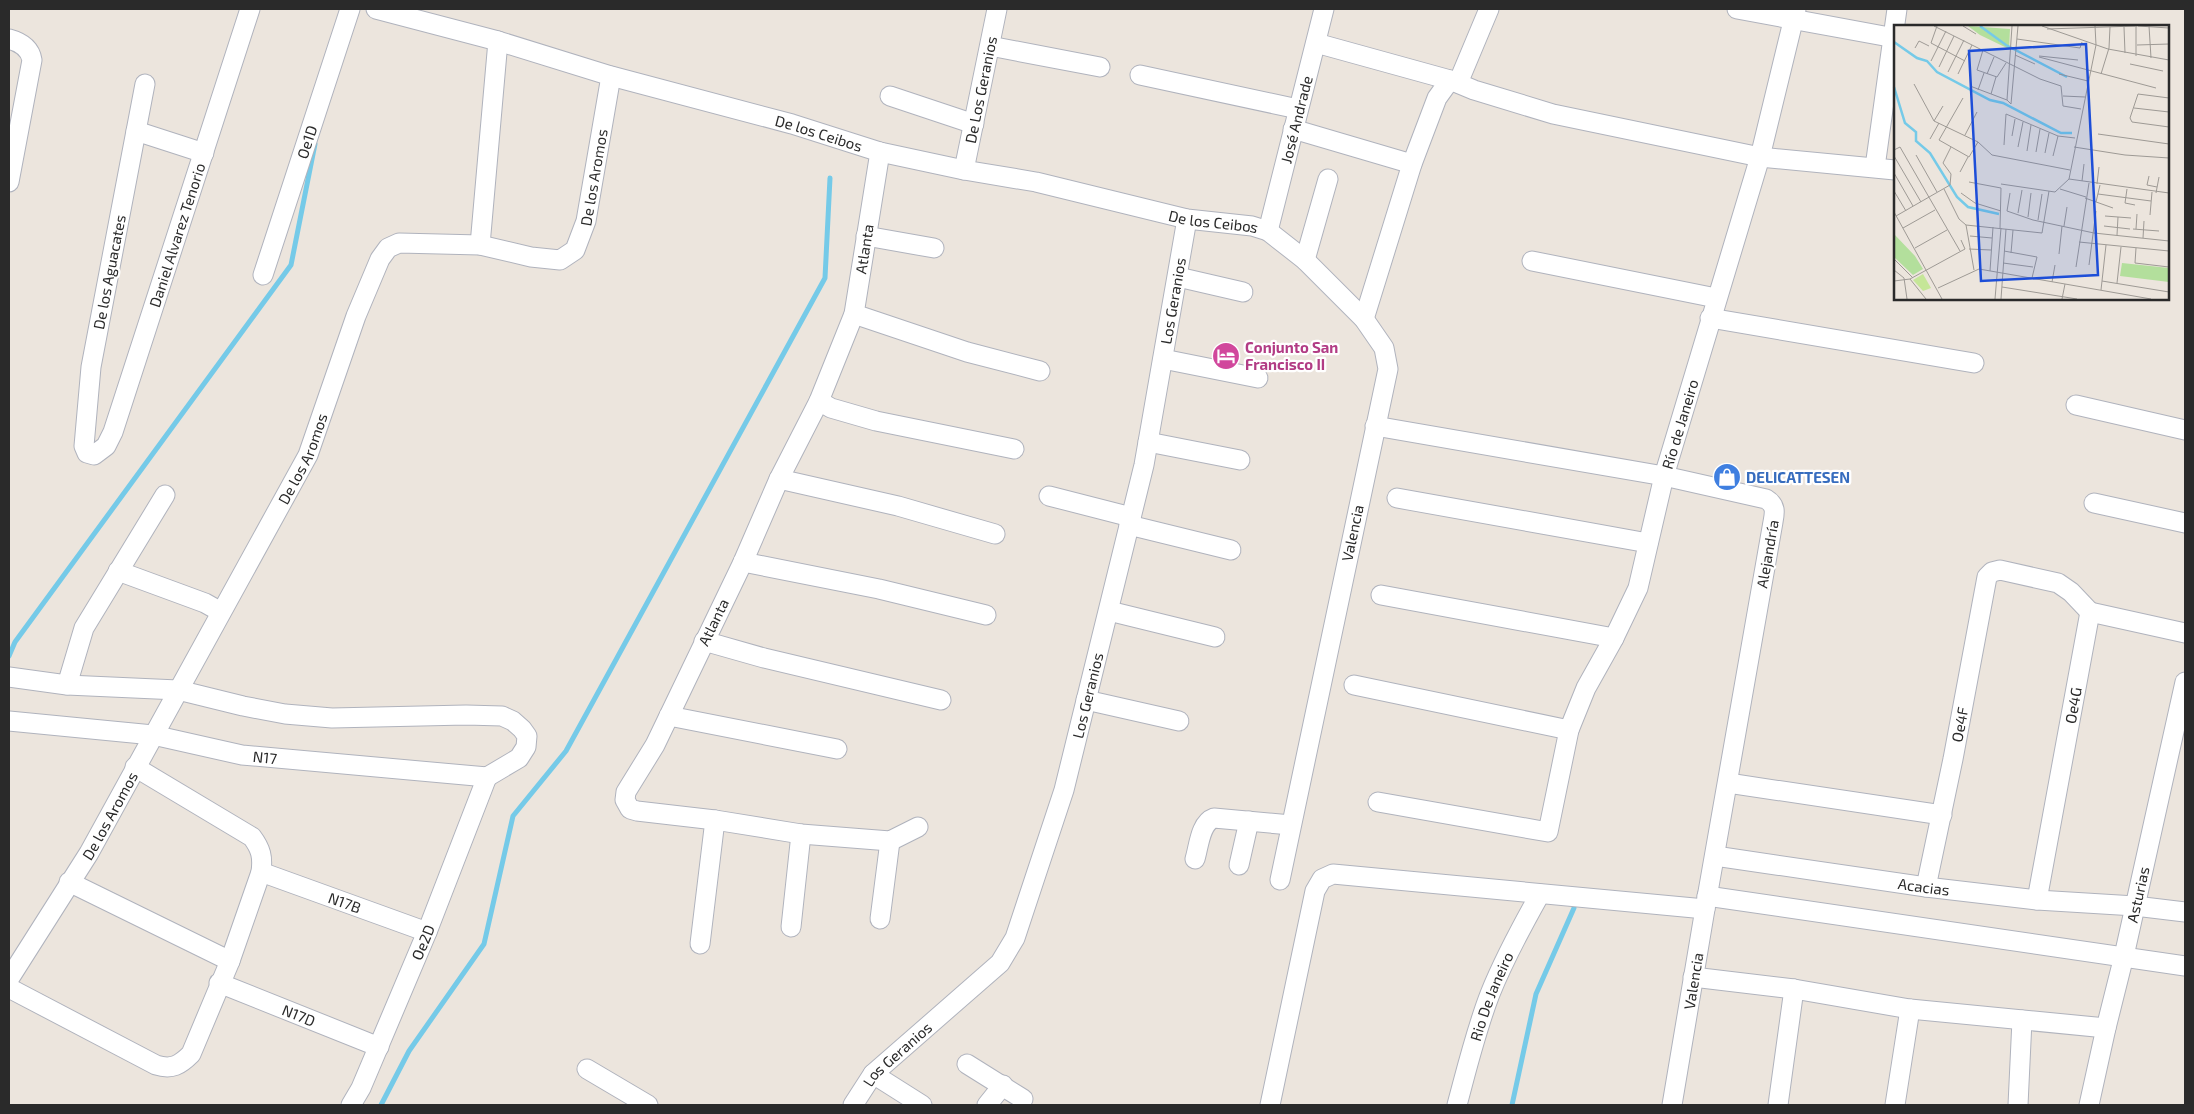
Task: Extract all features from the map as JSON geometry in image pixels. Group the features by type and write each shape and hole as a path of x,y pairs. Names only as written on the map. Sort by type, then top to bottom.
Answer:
{"street":[{"name":"Daniel Alvarez Tenorio","path":"94,455 106,446 113,432 250,9"},
{"name":"Oe1D","path":"263,275 350,9"},
{"name":"De los Ceibos","path":"376,9 498,41 611,76 792,124 880,152 964,170 1036,182 1187,219 1252,226 1268,231"},
{"name":"De Los Geranios","path":"964,170 997,9"},
{"name":"José Andrade","path":"1268,231 1324,9"},
{"path":"1364,319 1412,164 1437,98 1454,81 1489,9"},
{"path":"1737,9 1795,14 1894,37 1875,167"},
{"path":"1895,25 1897,9"},
{"name":"Río de Janeiro","path":"1378,802 1548,832 1569,730 1586,688 1614,638 1638,588 1664,476 1716,298 1760,157 1795,14"},
{"path":"9,39 26,47 31,53 31,72 9,182"},
{"path":"480,246 498,41"},
{"path":"1316,43 1454,81 1474,90 1553,114 1760,157 1894,170"},
{"path":"990,46 1100,67"},
{"path":"1140,75 1298,109"},
{"name":"De los Aromos","path":"9,979 89,853 308,455 356,316 380,260 388,248 399,243 480,246 531,257 560,260 575,250 586,221 611,76"},
{"name":"De los Aguacates","path":"94,455 87,453 84,446 90,368 145,84"},
{"path":"890,96 974,124"},
{"path":"1293,129 1412,164"},
{"path":"136,131 204,153"},
{"name":"Atlanta","path":"880,152 854,314 819,401 779,480 743,562 655,745 626,792 626,805 637,811 715,820 801,834 890,841"},
{"path":"1305,260 1328,179"},
{"name":"Los Geranios","path":"853,1105 873,1074 1000,962 1015,938 1064,790 1109,611 1148,442 1187,219"},
{"name":"Valencia","path":"1268,231 1305,260 1364,319 1384,348 1388,369 1280,880"},
{"path":"866,236 934,248"},
{"path":"1532,261 1716,298"},
{"path":"1178,277 1243,292"},
{"path":"854,314 968,352 1040,370"},
{"path":"1710,318 1974,363"},
{"path":"1163,359 1258,378"},
{"path":"819,401 831,408 876,421 1014,449"},
{"path":"2076,405 2185,430"},
{"name":"Alejandría","path":"1375,426 1664,476 1766,499 1775,509 1715,856"},
{"path":"1148,442 1240,460"},
{"path":"779,480 898,506 995,534"},
{"path":"67,685 84,628 165,494"},
{"path":"1049,496 1231,550"},
{"path":"1397,498 1648,543"},
{"path":"2094,502 2185,523"},
{"path":"743,562 879,589 986,615"},
{"name":"Oe4F","path":"1926,887 1942,815 1987,577 1992,572 2000,570 2058,583 2071,592 2090,612"},
{"path":"118,571 204,603 222,612"},
{"path":"1381,595 1614,638"},
{"path":"1109,611 1215,637"},
{"path":"2090,612 2185,633"},
{"name":"Oe4G","path":"2037,900 2090,612"},
{"path":"704,641 764,658 942,700"},
{"path":"9,677 67,685 178,690 285,714 332,718 502,716 518,724 526,736 526,747 519,758 487,777"},
{"name":"Asturias","path":"2089,1105 2185,682"},
{"path":"1354,685 1569,730"},
{"path":"1086,700 1180,721"},
{"path":"669,716 837,750"},
{"name":"N17","path":"9,721 153,735 242,755 487,777"},
{"path":"9,988 156,1065 167,1068 181,1065 191,1054 219,983 230,961 261,872 263,859 259,846 252,837 135,767"},
{"name":"Oe2D","path":"351,1105 361,1088 427,932 487,777"},
{"path":"1728,783 1942,815"},
{"path":"1196,859 1204,824 1208,820 1214,818 1291,825"},
{"path":"700,944 715,820"},
{"path":"1239,865 1249,821"},
{"path":"880,919 890,841 918,827"},
{"path":"791,926 801,834"},
{"name":"Valencia","path":"1672,1105 1715,856"},
{"name":"Acacias","path":"1715,856 1926,887 2037,900 2135,906 2185,912"},
{"name":"N17B","path":"261,872 427,932"},
{"path":"1270,1105 1315,891 1322,879 1334,874 1540,894 1706,902 2124,956 2185,966"},
{"path":"69,882 230,961"},
{"name":"Rio De Janeiro","path":"1457,1105 1472,1047 1490,994 1519,930 1540,894"},
{"path":"1693,977 1794,989 1910,1008 2106,1028"},
{"name":"N17D","path":"219,983 379,1047"},
{"path":"1778,1105 1794,989"},
{"path":"1895,1105 1910,1008"},
{"path":"2018,1105 2022,1020"},
{"path":"967,1064 1023,1099"},
{"path":"587,1069 648,1105"},
{"path":"873,1074 922,1105"},
{"path":"987,1105 1003,1085"}],"waterway":[{"path":"9,656 15,642 291,265 315,144"},
{"path":"381,1105 409,1051 484,944 513,816 566,751 825,278 830,178"},
{"path":"1512,1105 1536,994 1574,908"}],"place":[{"name":"Conjunto San Francisco II","path":"1226,356"},
{"name":"DELICATTESEN","path":"1727,477"}]}
